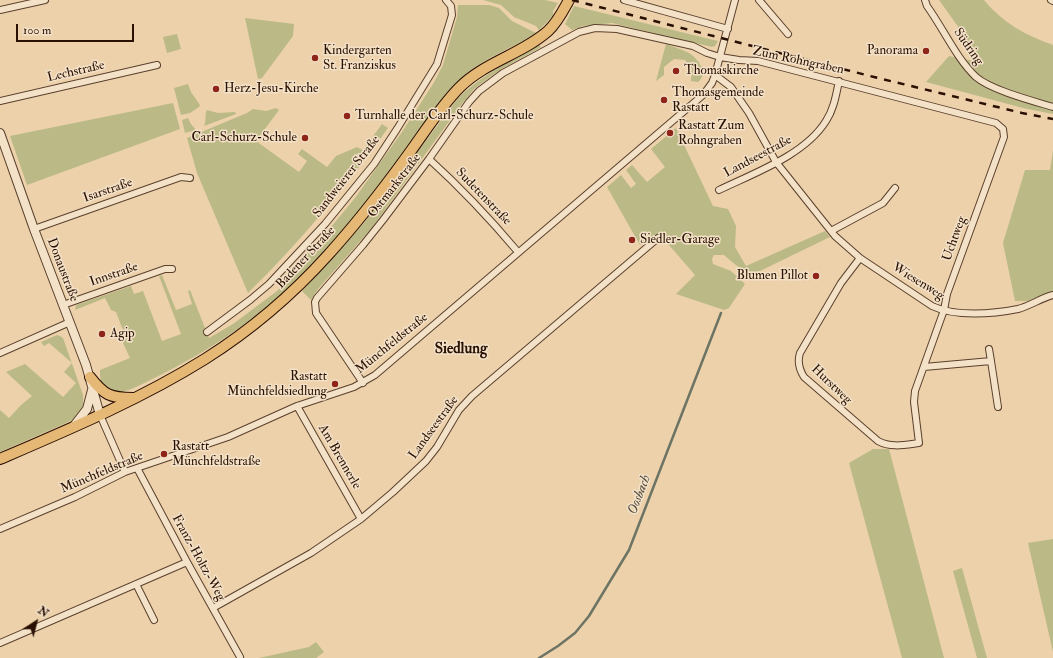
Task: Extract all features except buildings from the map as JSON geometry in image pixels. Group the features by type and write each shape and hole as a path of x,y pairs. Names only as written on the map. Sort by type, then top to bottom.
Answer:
{"main road":[{"name":"Badener Straße","path":"0,459 100,415 172,379 206,359 236,338 283,301 351,229 388,182 448,100 461,86 486,67 526,46 549,30 556,23 569,0"},
{"path":"90,377 99,390 110,396 135,398"}],"street":[{"path":"0,10 45,0"},
{"name":"Sandweierer Straße","path":"207,332 250,300 274,279 325,224 374,164 437,64 452,16 451,6 446,0"},
{"path":"624,0 728,29"},
{"name":"Münchfeldstraße","path":"0,529 74,497 125,472 228,437 297,406 354,387 375,375 696,101 712,83 715,76 735,0"},
{"path":"759,0 788,34"},
{"name":"Südring","path":"925,0 927,6 968,68 977,78 986,84 1053,107"},
{"name":"Zum Rohngraben","path":"572,35 587,29 617,29 693,46 707,53 720,57 758,61 996,122"},
{"name":"Ostmarkstraße","path":"363,383 316,313 315,302 363,246 429,159 469,102 479,91 503,73 572,35"},
{"name":"Lechstraße","path":"0,101 157,65"},
{"name":"Wiesenweg","path":"715,76 730,87 749,113 776,162 842,243 860,258 932,306 944,310 978,313 1018,309 1053,295"},
{"name":"Landseestraße","path":"719,190 776,162 813,138 826,121 832,109 839,81"},
{"name":"Uchtweg","path":"919,443 914,402 915,391 944,310 947,294 1004,137 1003,129 996,122"},
{"name":"Donaustraße","path":"0,133 34,229 90,377 100,415"},
{"name":"Sudetenstraße","path":"429,159 460,189 518,252"},
{"name":"Isarstraße","path":"34,229 181,177 190,178"},
{"path":"831,231 882,203 896,188"},
{"name":"Landseestraße","path":"213,608 311,553 361,519 426,461 459,410 472,396 658,238"},
{"name":"Hurstweg","path":"860,258 841,283 800,353 798,359 799,366 804,377 878,441 890,445 901,446 919,443"},
{"name":"Innstraße","path":"63,305 165,269 172,269"},
{"path":"0,353 70,322"},
{"path":"989,349 998,407"},
{"path":"924,367 991,361"},
{"path":"73,427 87,409 91,400 93,387"},
{"name":"Am Brennerle","path":"297,406 361,519"},
{"path":"100,415 125,472"},
{"name":"Franz-Holtz-Weg","path":"138,468 187,562 240,657"},
{"path":"0,643 187,562"},
{"path":"136,584 154,620"}],"shaded area":[{"path":"483,0 545,0 558,3 553,11 553,16 539,30 536,26 514,17 501,5"},
{"path":"939,0 984,0 1007,22 1033,37 1053,45 1053,114 1023,108 926,82 949,56 984,63"},
{"path":"458,5 489,5 499,8 512,21 536,33 486,60 455,84 438,104 383,181 357,214 315,262 269,305 239,328 206,350 155,378 123,392 112,390 104,386 101,382 100,370 130,358 123,343 126,338 116,312 111,310 105,298 75,310 76,305 131,286 134,294 143,291 162,341 181,334 159,276 162,275 176,310 192,304 188,291 190,290 209,338 233,324 277,291 288,280 290,271 331,227 355,198 402,132 433,84 443,65 457,17"},
{"path":"574,6 718,41 715,46 712,47 612,23 583,26 572,30 565,24"},
{"path":"245,18 294,24 293,36 262,78 258,79"},
{"path":"177,34 181,49 167,53 163,37"},
{"path":"666,44 691,54 698,61 703,74 698,82 691,81 692,68 688,66 685,60 674,59 664,67 664,75 656,81"},
{"path":"539,45 541,47 505,67 474,89 371,229 318,289 311,300 302,291 364,223 458,98 487,75"},
{"path":"188,84 191,92 200,105 190,113 181,115 174,88"},
{"path":"173,103 180,129 27,185 10,136"},
{"path":"276,108 279,110 256,141 299,172 307,161 298,154 302,149 327,167 336,156 357,147 363,150 382,124 388,128 356,172 322,214 248,293 197,173 187,138 247,113 253,109 266,111"},
{"path":"207,110 218,113 235,112 236,114 204,126"},
{"path":"188,118 196,130 185,133 182,120"},
{"path":"676,128 713,206 728,209 736,226 735,247 746,266 825,231 830,237 760,271 754,272 740,268 724,255 714,255 712,259 713,264 731,271 745,284 729,308 724,310 676,294 695,275 658,234 652,236 640,245 607,187 621,175 631,188 636,184 626,170 632,165 647,182 665,167 651,149"},
{"path":"1053,150 1053,292 1029,301 1015,301 1003,243 1025,170 1050,170"},
{"path":"57,335 63,338 72,363 49,343 44,346 41,342"},
{"path":"72,363 83,395 83,405 80,413 74,419 64,424 0,452 0,410 9,418 32,396 6,372 25,364 63,397 76,383 64,372"},
{"path":"873,449 889,449 944,658 902,658 849,463"},
{"path":"1053,539 1053,652 1028,543"},
{"path":"962,568 987,658 977,658 953,571"},
{"path":"316,642 324,652 316,658 259,658 309,647"}],"waterway":[{"name":"Oosbach","path":"539,658 575,633 589,616 629,550 721,313"}],"railway":[{"path":"572,0 874,77 1022,113 1053,119"}],"place":[{"name":"Panorama","path":"926,51"},
{"name":"Kindergarten St. Franziskus","path":"315,58"},
{"name":"Thomaskirche","path":"676,71"},
{"name":"Herz-Jesu-Kirche","path":"216,89"},
{"name":"Thomasgemeinde Rastatt","path":"664,100"},
{"name":"Turnhalle der Carl-Schurz-Schule","path":"347,116"},
{"name":"Rastatt Zum Rohngraben","path":"670,133"},
{"name":"Carl-Schurz-Schule","path":"305,138"},
{"name":"Siedler-Garage","path":"632,240"},
{"name":"Blumen Pillot","path":"816,276"},
{"name":"Agip","path":"102,334"},
{"name":"Rastatt Münchfeldsiedlung","path":"335,384"},
{"name":"Rastatt Münchfeldstraße","path":"164,454"}],"district":[{"name":"Siedlung","path":"461,350"}]}
